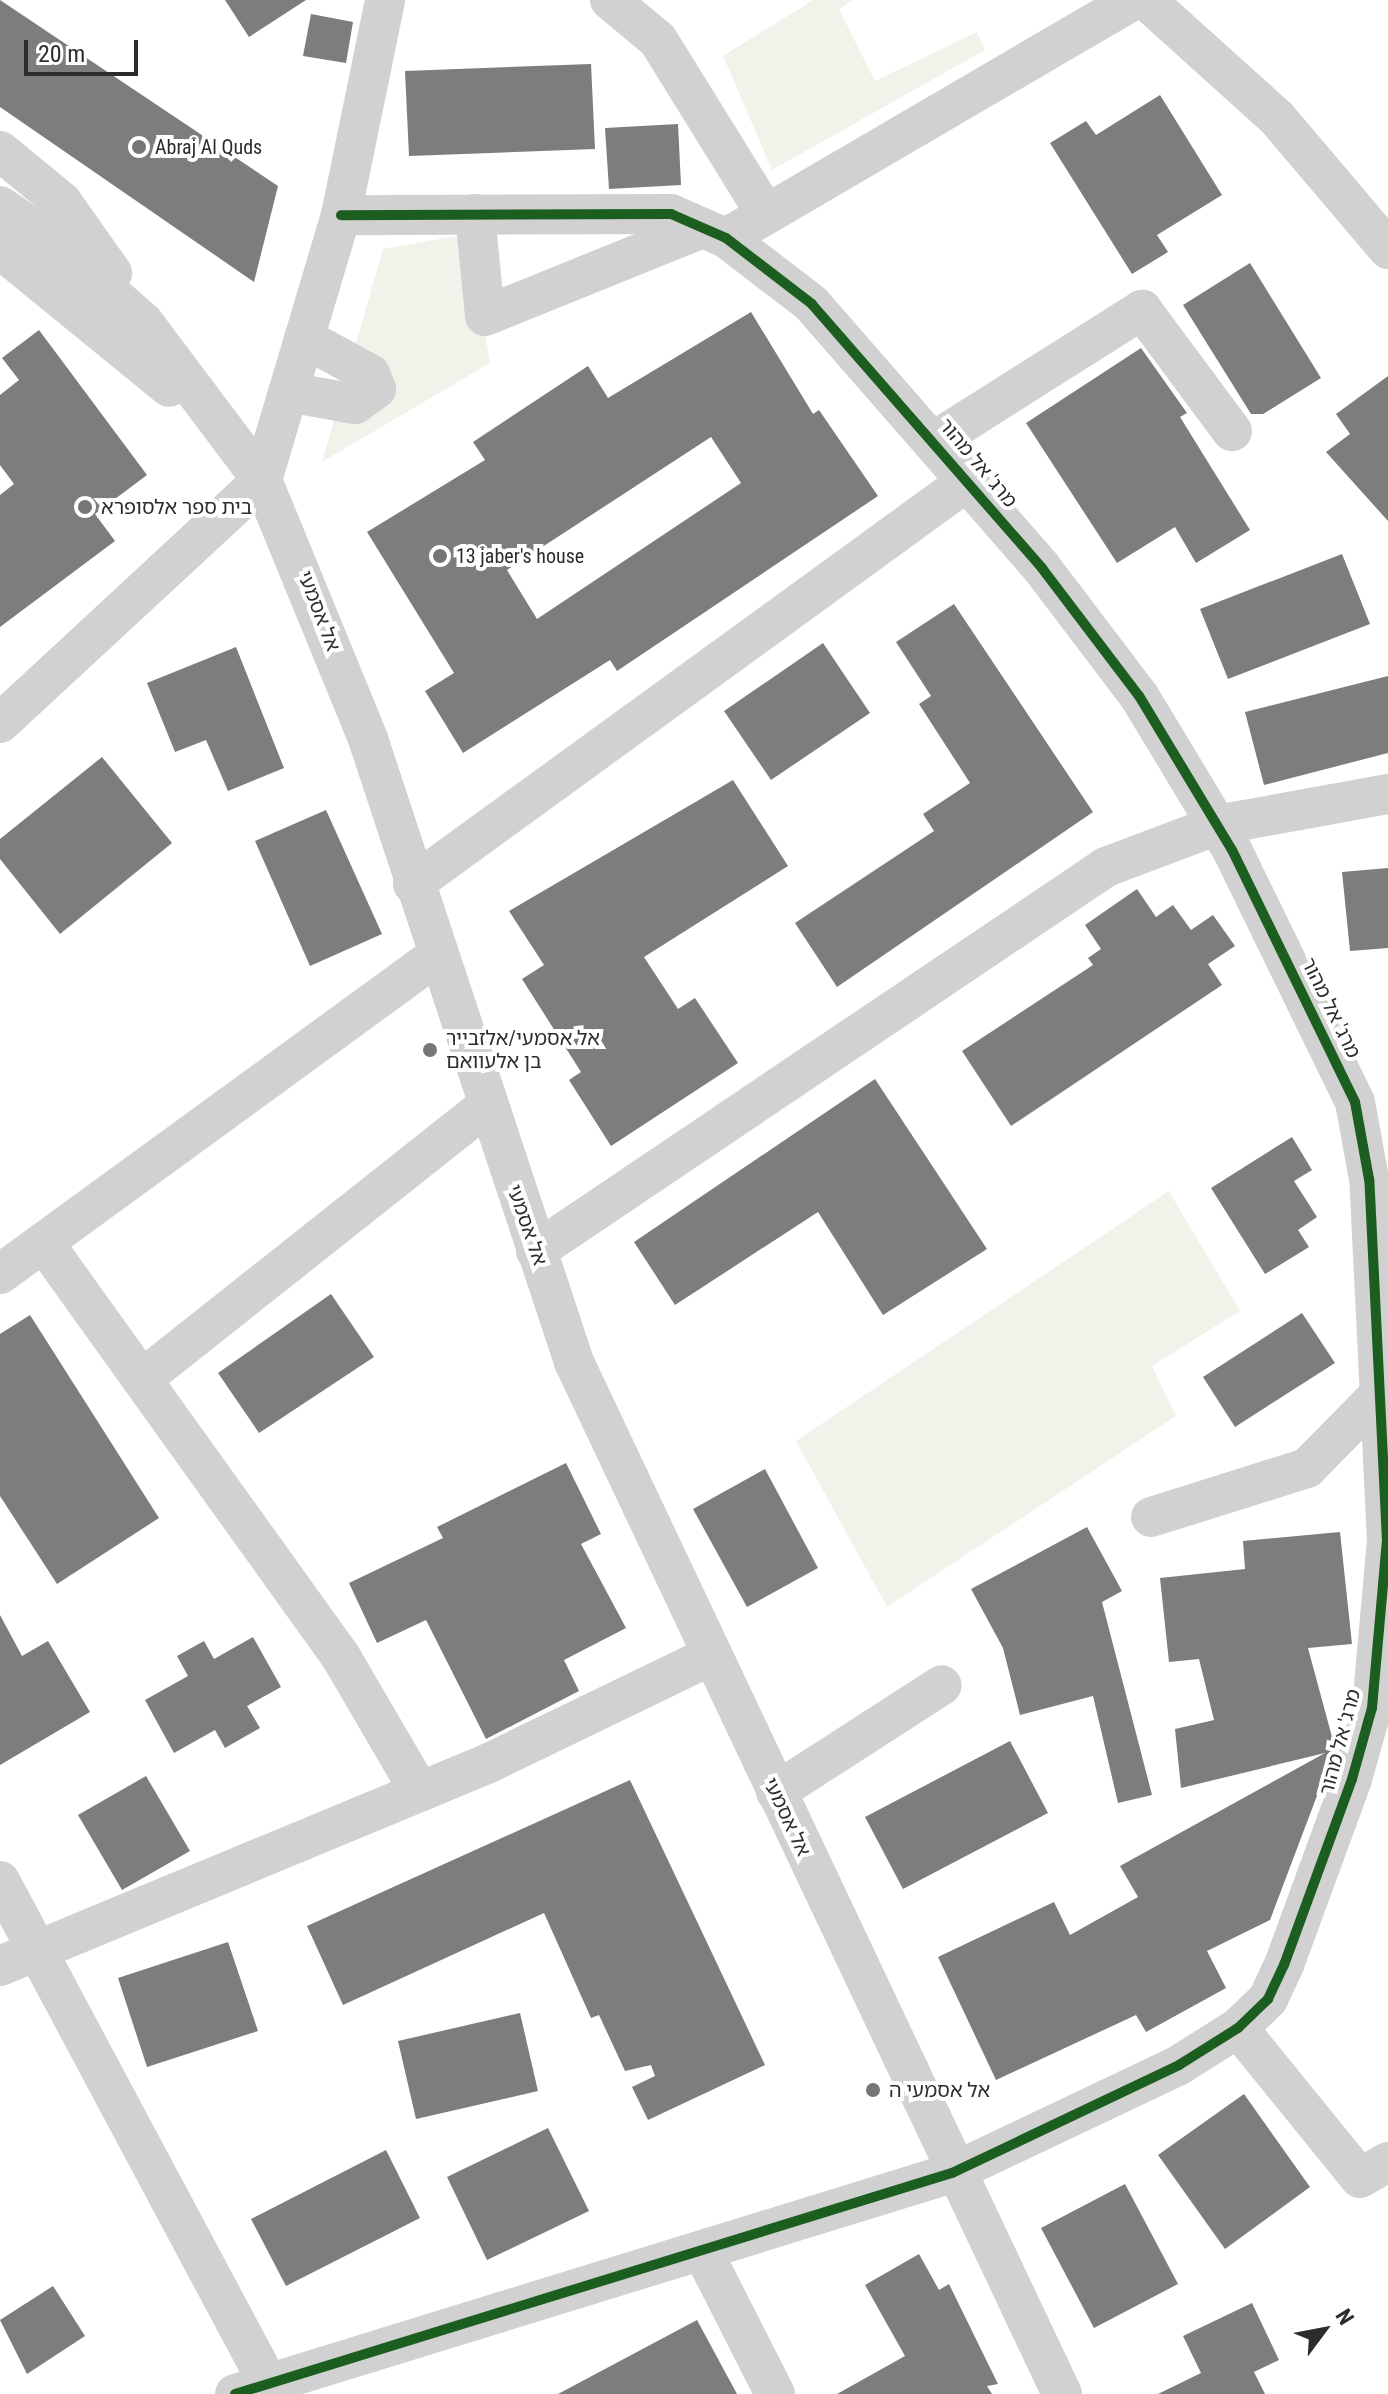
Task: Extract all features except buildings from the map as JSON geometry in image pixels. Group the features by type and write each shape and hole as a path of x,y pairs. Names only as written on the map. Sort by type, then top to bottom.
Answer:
{"street":[{"path":"0,723 262,480 341,215 385,0"},
{"path":"610,0 658,40 766,214"},
{"path":"1146,0 1277,118 1388,249"},
{"path":"475,214 485,316 766,214 1115,5"},
{"path":"0,151 62,202 144,323 262,480"},
{"path":"0,206 144,323"},
{"name":"מרג' אל מהור","path":"252,2388 704,2254 952,2173 1179,2065 1238,2028 1268,1999 1370,1777 1372,1708 1387,1541 1369,1179 1374,1123 1330,1046 1217,825 1139,696 969,480 812,304 715,233 671,214 341,215"},
{"path":"0,249 145,363 262,480"},
{"path":"936,440 1142,310 1232,431"},
{"path":"288,392 355,404 376,389 370,374 304,338"},
{"name":"אל אסמעי","path":"262,480 368,739 435,957 574,1362 952,2173 1062,2394"},
{"path":"413,884 969,480"},
{"path":"536,1251 1106,867 1217,825 1388,794"},
{"path":"0,1274 435,957"},
{"path":"142,1379 486,1106"},
{"path":"44,1243 341,1657 420,1792"},
{"path":"1151,1517 1307,1468 1380,1394"},
{"path":"0,1966 420,1792 712,1655"},
{"path":"776,1792 942,1685"},
{"path":"0,1881 39,1948 252,2388"},
{"path":"1238,2028 1360,2178 1388,2162"},
{"path":"704,2254 775,2394"}],"shaded area":[{"path":"813,0 853,0 839,9 875,81 977,32 985,50 772,170 723,56"},
{"path":"468,234 490,363 322,462 383,249"},
{"path":"1169,1191 1240,1311 1152,1366 1176,1416 887,1607 796,1441"}],"cycle path":[{"path":"235,2394 952,2173 1179,2065 1238,2028 1268,1999 1284,1965 1352,1779 1372,1708 1387,1541 1369,1179 1355,1102 1232,850 1139,696 1042,568 812,304 726,238 671,214 341,215"}],"place":[{"name":"Abraj Al Quds","path":"139,147"},
{"name":"בית ספר אלסופרא","path":"85,507"},
{"name":"13 jaber's house","path":"440,556"},
{"name":"אל אסמעי/אלזבייר בן אלעוואם","path":"430,1050"},
{"name":"אל אסמעי ה","path":"873,2090"}]}
